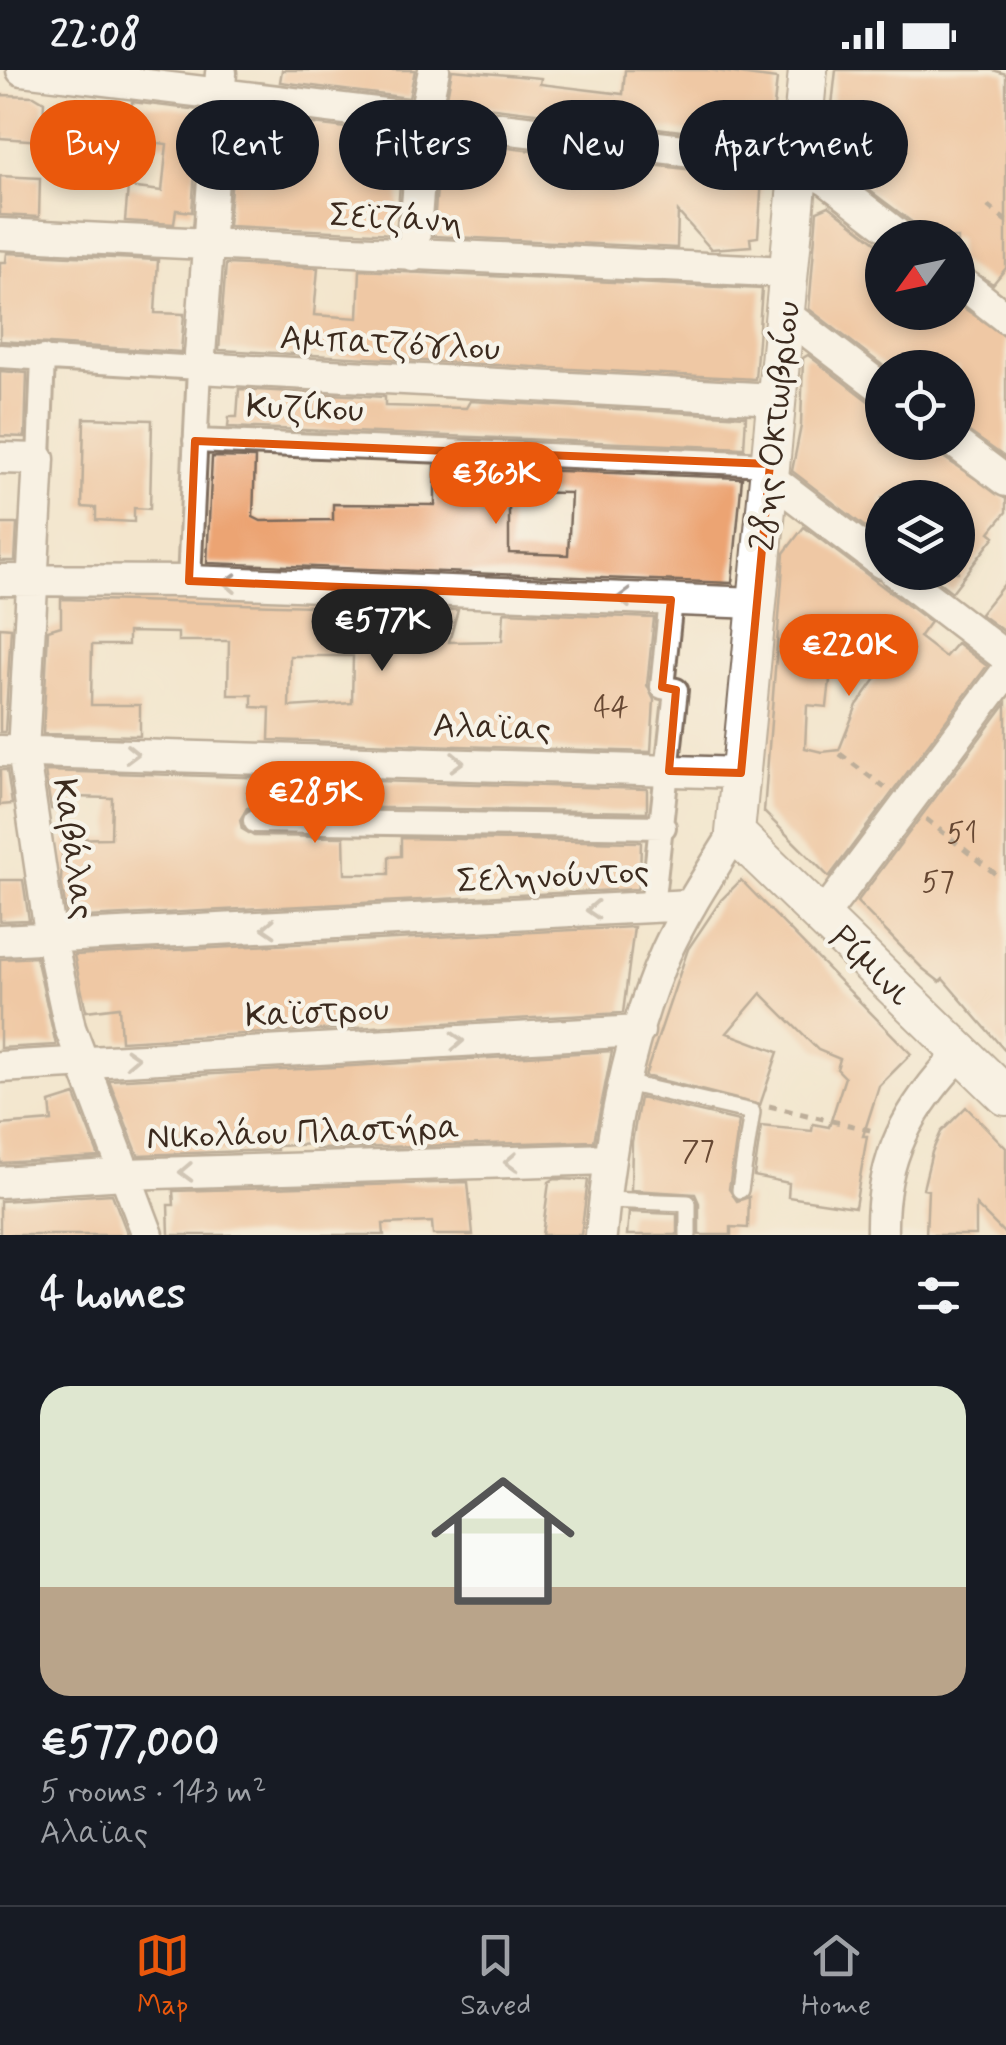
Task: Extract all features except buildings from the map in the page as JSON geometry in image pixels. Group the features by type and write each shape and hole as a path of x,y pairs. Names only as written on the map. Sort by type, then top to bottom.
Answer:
{"street":[{"path":"428,100 434,70"},
{"name":"28ης Οκτωβρίου","path":"805,100 808,70"},
{"path":"37,71 220,80 339,102"},
{"path":"189,581 205,245 220,80"},
{"path":"507,128 679,149"},
{"path":"413,256 418,190"},
{"name":"28ης Οκτωβρίου","path":"601,1235 608,1160 639,1031 665,954 735,833 797,190"},
{"path":"838,190 880,220"},
{"name":"Σεϊζάνη","path":"0,234 789,272"},
{"path":"975,289 1001,304"},
{"path":"785,314 865,375"},
{"name":"Αμπατζόγλου","path":"0,356 776,398"},
{"path":"0,458 39,459 43,358"},
{"name":"Κυζίκου","path":"196,441 770,470"},
{"path":"975,458 1006,481"},
{"name":"Καβάλας","path":"39,459 31,580 12,751 51,940 81,1060 148,1235"},
{"path":"770,470 865,549"},
{"path":"0,580 189,581 757,602"},
{"path":"919,590 1006,657"},
{"path":"652,907 664,827 676,690 662,687 671,600"},
{"path":"822,918 1006,672"},
{"name":"Αλαϊας","path":"12,751 741,773"},
{"path":"255,820 664,827"},
{"name":"Ρίμινι","path":"735,833 1006,1096"},
{"name":"Σεληνούντος","path":"0,940 691,905"},
{"name":"Καϊστρου","path":"0,1067 639,1031"},
{"path":"882,1235 884,1182 897,1137 922,1096 962,1053"},
{"name":"Νικολάου Πλαστήρα","path":"0,1182 125,1174 608,1160"}],"lane":[{"path":"625,1083 752,1112 740,1190"},
{"path":"604,1200 688,1203 688,1235"}],"path":[{"path":"862,206 875,190"},
{"path":"988,206 1006,221"},
{"path":"752,1112 763,1104 897,1137"}],"highlighted area":[{"path":"195,441 770,464 741,773 669,771 676,690 662,687 671,600 189,581"}]}
